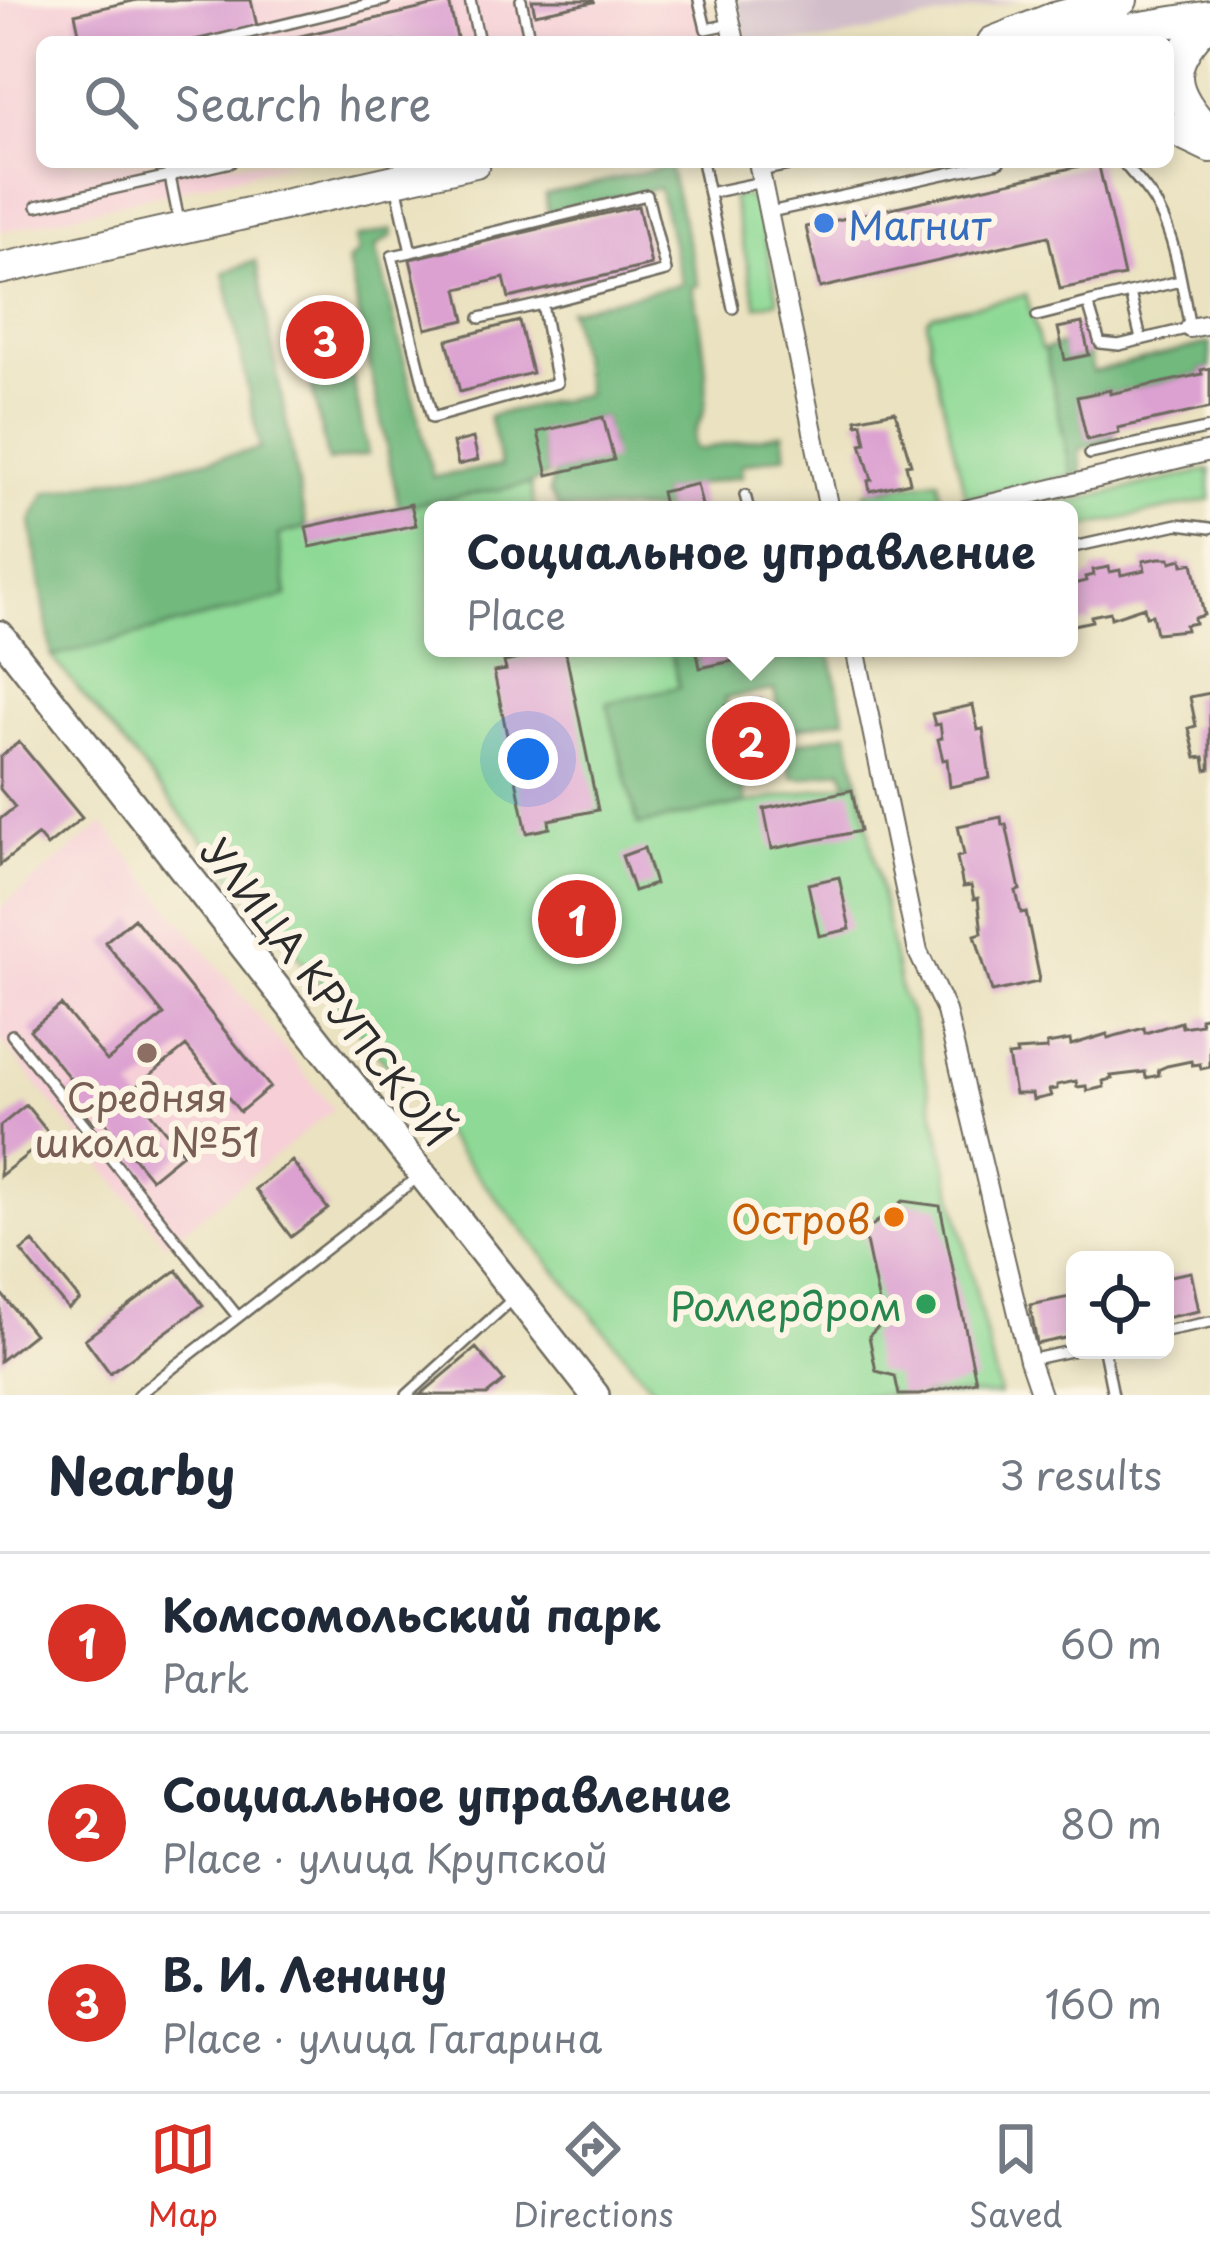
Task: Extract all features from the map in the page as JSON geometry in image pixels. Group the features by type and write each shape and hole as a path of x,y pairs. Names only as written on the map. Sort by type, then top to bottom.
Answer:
{"main road":[{"path":"1008,36 1122,0"},
{"path":"1149,34 1210,18"},
{"path":"1210,18 1185,45 1175,80 1177,94 1210,133"},
{"path":"1174,130 1210,147"},
{"path":"0,269 442,168"},
{"name":"УЛИЦА КРУПСКОЙ","path":"0,635 595,1395"}],"street":[{"path":"725,0 733,33"},
{"path":"760,172 827,501"},
{"path":"1002,501 1210,451"},
{"path":"857,657 918,952 946,1010 1041,1395"}],"lane":[{"path":"236,36 385,0"},
{"path":"470,0 478,36"},
{"path":"521,0 529,36"},
{"path":"699,0 706,29 733,33"},
{"path":"168,168 180,228"},
{"path":"38,206 204,168"},
{"path":"703,168 734,308"},
{"path":"769,212 971,168"},
{"path":"1088,303 1100,343 1119,344 1200,326 1158,207 1128,168"},
{"path":"709,193 760,172"},
{"path":"395,179 411,252"},
{"path":"480,318 666,271 647,195 392,256 432,418 557,383 542,304"},
{"path":"1036,316 1180,280"},
{"path":"1130,293 1141,339"},
{"path":"1090,454 1210,428"},
{"path":"745,495 747,501"},
{"path":"1078,546 1178,524 1210,528"},
{"path":"12,1035 238,1317"},
{"path":"138,1395 422,1174"},
{"path":"407,1395 517,1295"},
{"path":"1174,1329 1210,1322"},
{"path":"1029,1360 1066,1352"},
{"path":"1106,1359 1113,1395"}],"shaded area":[{"path":"0,0 707,0 714,36 36,36 36,168 271,168 0,232"},
{"path":"737,0 1022,0 850,36 745,36"},
{"path":"103,824 333,1109 166,1244 0,1039 0,908"}],"green space":[{"path":"670,168 699,285 692,287 704,348 706,397 693,446 699,450 783,433 786,455 741,465 742,476 661,492 663,501 554,501 549,492 555,473 613,459 603,417 539,432 548,475 530,484 399,507 348,261 358,253 355,238 392,229 393,235 376,247 433,477 501,466 489,416 587,394 569,310 682,284 659,188 548,212 545,195"},
{"path":"743,195 758,203 778,301 757,306 732,197"},
{"path":"256,261 306,527 278,535 287,596 52,657 31,521 46,493 260,449 224,272"},
{"path":"1026,295 1041,349 1045,349 1072,475 966,498 927,320 933,314"},
{"path":"1210,343 1210,368 1201,370 1202,374 1078,397 1087,439 1113,434 1115,441 1079,449 1082,473 1072,475 1045,349 1062,344 1066,360 1089,355 1093,372"},
{"path":"351,370 368,454 328,462 310,378"},
{"path":"1210,470 1210,500 1078,528 1078,501 1073,501"},
{"path":"938,480 942,501 868,501 865,492"},
{"path":"530,484 533,501 429,501"},
{"path":"424,502 424,657 672,657 679,687 638,825 859,781 901,993 912,1017 1000,1395 658,1395 52,657 287,596 278,534"},
{"path":"672,657 698,657 701,668 831,657 845,718 783,732 774,690 725,698 746,803 638,825 607,703 679,687"},
{"path":"848,732 859,781 847,783 842,769 792,777 784,746"}],"building":[{"path":"137,0 251,0 257,26 212,36 80,36 75,14"},
{"path":"532,0 593,0 594,2 535,14"},
{"path":"449,2 457,36 300,36"},
{"path":"1071,168 1099,168 1124,276 1060,289 1048,236 820,288 806,227"},
{"path":"638,206 651,265 509,298 504,278 458,289 465,320 426,329 410,259"},
{"path":"519,321 532,373 460,392 447,340"},
{"path":"1082,323 1089,355 1065,360 1058,328"},
{"path":"1210,368 1210,408 1118,428 1119,433 1087,440 1077,397 1202,374 1201,370"},
{"path":"895,411 911,464 906,465 910,482 870,491 868,481 872,480 861,444 866,443 862,423 857,424 856,419"},
{"path":"603,417 614,460 548,475 538,432"},
{"path":"473,438 478,460 458,465 453,443"},
{"path":"697,484 701,501 663,501 661,492"},
{"path":"411,504 416,525 310,547 306,527"},
{"path":"1170,558 1171,562 1182,559 1183,565 1193,563 1204,615 1185,625 1186,630 1156,633 1152,615 1146,616 1144,607 1111,618 1110,612 1091,616 1092,621 1078,624 1078,583 1094,575 1093,570 1109,567 1110,572 1120,570 1121,575 1145,570 1143,561"},
{"path":"567,657 598,810 549,820 550,828 527,833 494,672 506,670 504,662"},
{"path":"698,657 742,657 742,659 700,668"},
{"path":"1210,693 1210,769 1206,770 1204,757 1196,758 1189,728 1196,726 1190,697"},
{"path":"761,699 777,776 742,784 726,706"},
{"path":"973,705 978,730 983,729 990,778 950,787 947,759 943,760 938,739 942,738 940,724 935,725 932,714"},
{"path":"19,742 82,818 47,846 38,835 0,865 0,819 15,807 0,789 0,757"},
{"path":"852,790 860,831 772,849 764,809"},
{"path":"1001,817 1039,975 1038,982 992,992 975,935 982,933 978,898 974,899 971,886 963,887 957,857 964,855 958,826"},
{"path":"644,848 655,884 634,891 622,856"},
{"path":"839,877 850,929 819,936 808,884"},
{"name":"Средняя школа №51","path":"134,918 270,1087 240,1112 186,1046 132,1090 183,1153 151,1179 101,1117 93,1123 79,1106 69,1093 77,1087 30,1030 61,1005 107,1061 164,1015 105,942"},
{"path":"1210,1016 1210,1067 1201,1069 1191,1061 1167,1066 1158,1070 1159,1075 1146,1078 1145,1072 1111,1076 1103,1081 1104,1087 1087,1091 1086,1086 1077,1087 1076,1081 1057,1085 1049,1090 1051,1096 1033,1100 1032,1094 1015,1094 1008,1056 1017,1055 1016,1051 1047,1049 1047,1044 1070,1040 1071,1045 1144,1028 1145,1033 1181,1022 1182,1027 1201,1024 1200,1018"},
{"path":"26,1105 51,1136 0,1176 0,1126"},
{"path":"292,1161 328,1209 291,1237 255,1189"},
{"path":"903,1201 940,1206 976,1381 919,1395 899,1395 895,1376 876,1371 869,1336 883,1322 864,1232"},
{"path":"33,1242 80,1300 68,1309 21,1251"},
{"path":"177,1270 203,1305 110,1373 85,1339"},
{"path":"1191,1272 1199,1311 1174,1316 1174,1275"},
{"path":"0,1292 34,1334 0,1361"},
{"path":"1066,1298 1066,1338 1037,1344 1030,1305"},
{"path":"476,1348 504,1381 487,1395 420,1395"}],"place":[{"name":"Магнит","path":"824,223"},
{"name":"В. И. Ленину","path":"325,340"},
{"name":"Социальное управление","path":"751,741"},
{"name":"Комсомольский парк","path":"577,919"},
{"name":"Средняя школа №51","path":"147,1053"},
{"name":"Остров","path":"894,1217"},
{"name":"Роллердром","path":"926,1304"}]}
